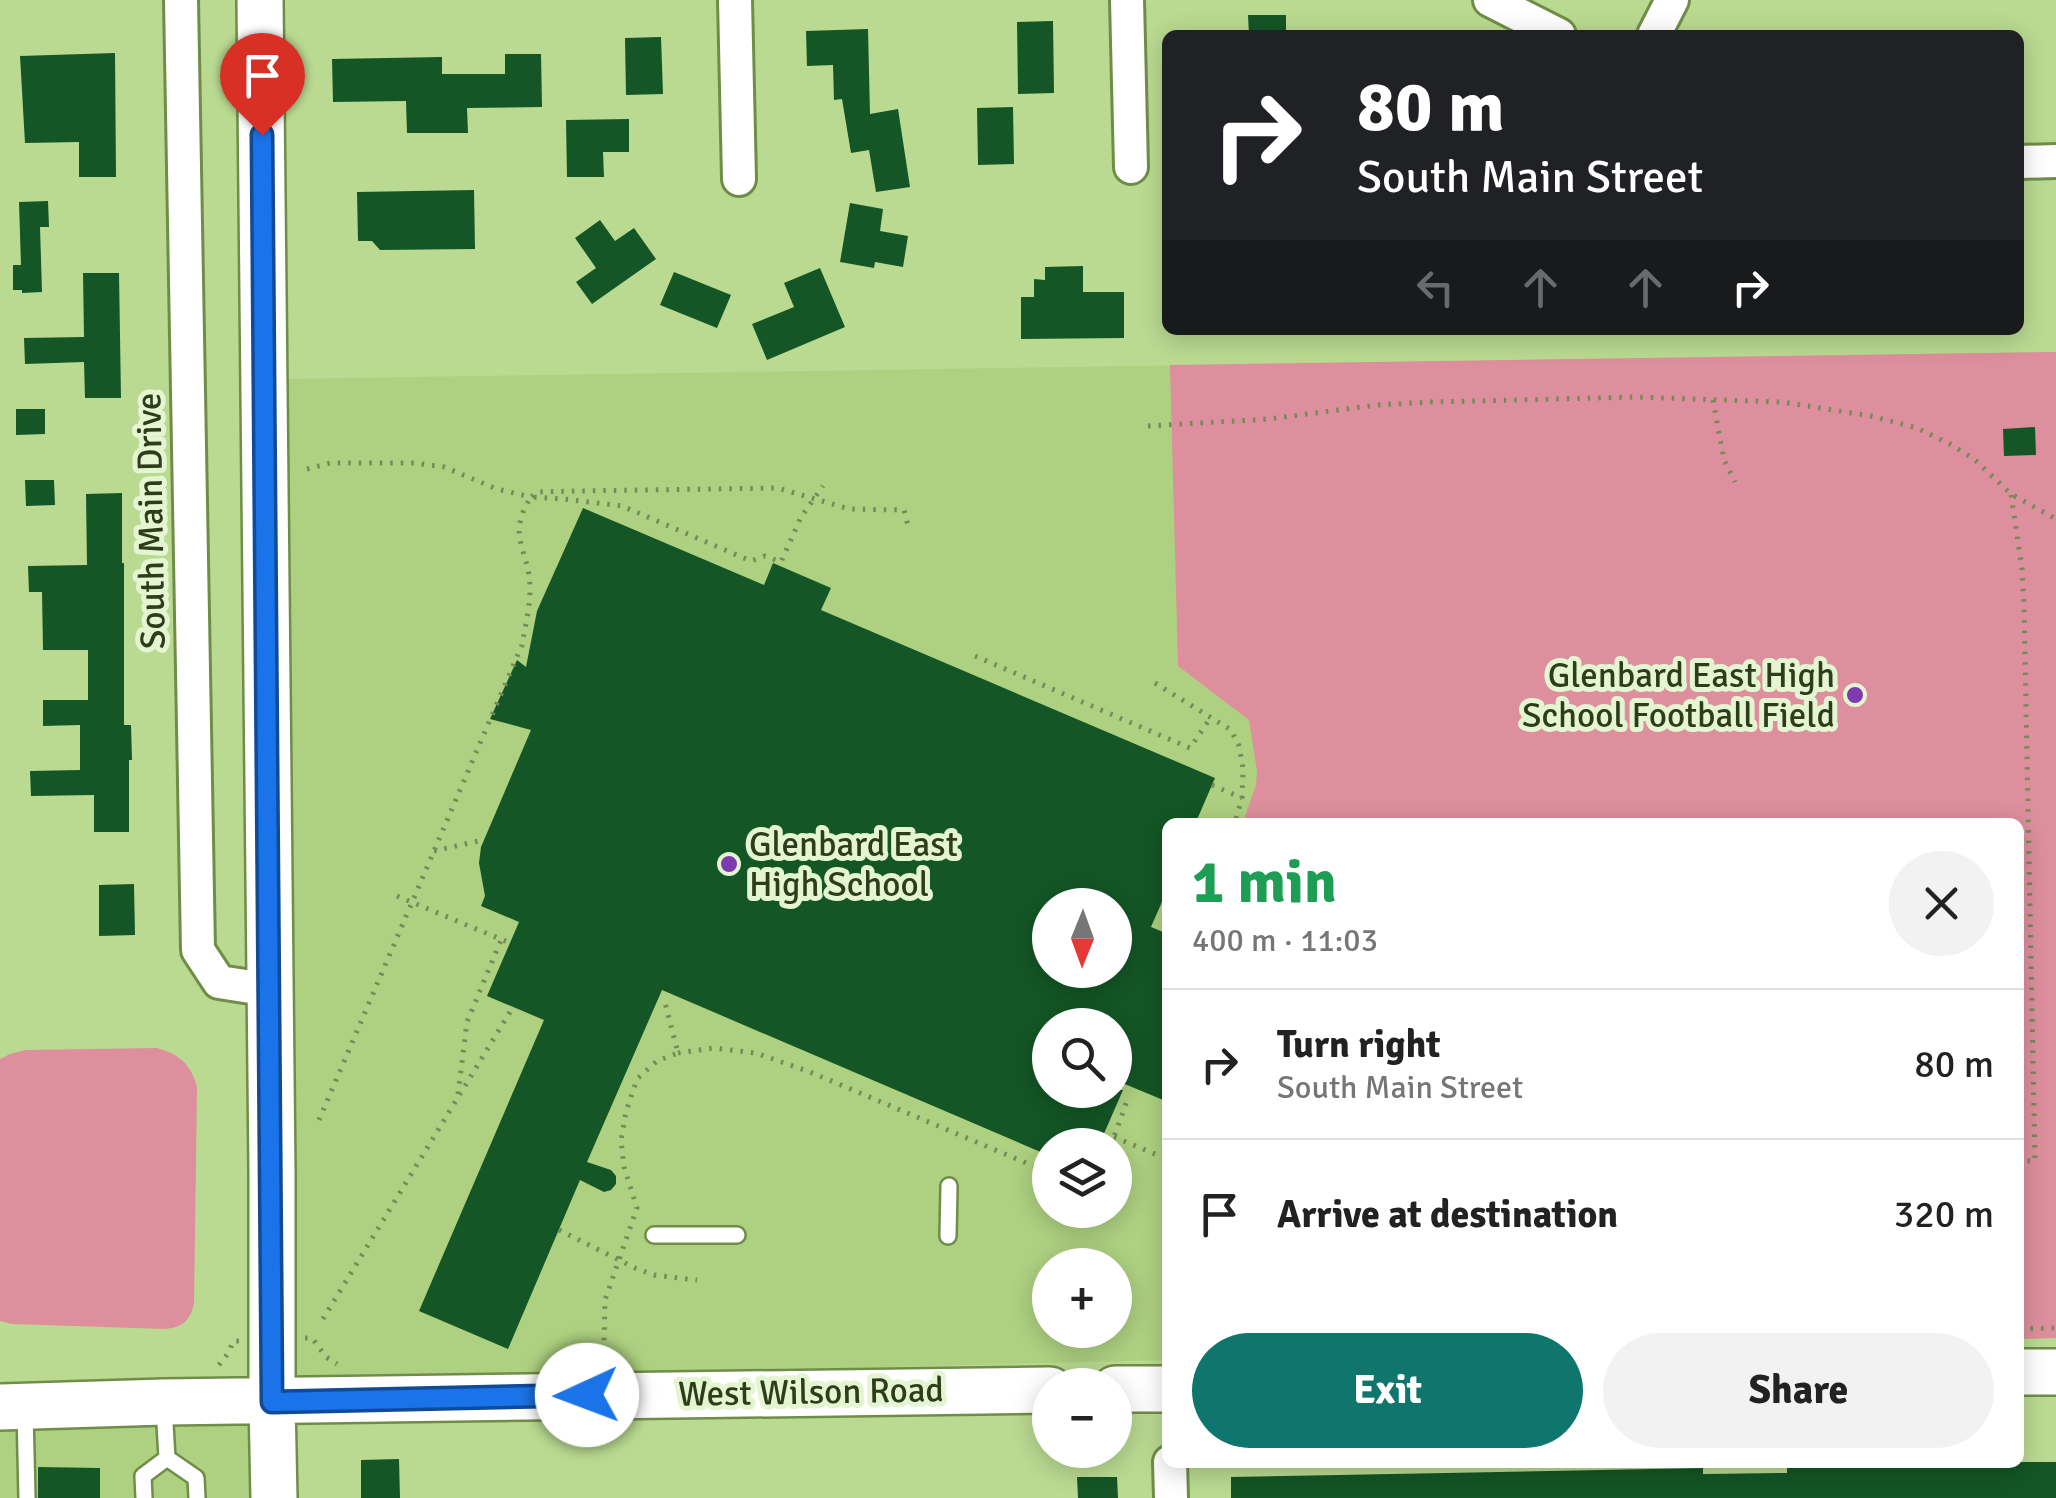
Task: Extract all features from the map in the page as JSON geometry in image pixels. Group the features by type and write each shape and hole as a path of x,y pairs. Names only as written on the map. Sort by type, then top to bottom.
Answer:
{"main road":[{"path":"260,0 274,1498"},
{"path":"2024,1372 2056,1372"},
{"path":"1132,1389 1162,1389"},
{"name":"West Wilson Road","path":"12,1407 1032,1390"}],"street":[{"name":"South Main Drive","path":"181,0 198,950 219,982 270,990"},
{"path":"735,0 739,180"},
{"path":"1127,0 1130,167"},
{"path":"1490,0 1549,30"},
{"path":"1657,30 1672,0"},
{"path":"2024,162 2056,161"},
{"path":"1170,1468 1171,1498"}],"lane":[{"path":"948,1236 949,1186"},
{"path":"654,1236 736,1236"},
{"path":"164,1402 168,1458"},
{"path":"12,1407 26,1498"},
{"path":"144,1498 142,1476 168,1458"},
{"path":"168,1458 196,1478 197,1498"}],"path":[{"path":"1148,426 1269,419 1431,402 1635,397 1782,402 1871,416 1917,428 1974,459 2011,494 2056,519"},
{"path":"1713,400 1724,460 1735,482"},
{"path":"307,470 330,463 416,463 444,468 497,489 531,497 622,506 751,561 765,556 781,562 802,516 822,486"},
{"path":"318,1120 522,645 530,588 518,525 531,497 537,492 778,488 849,510 904,510 908,526"},
{"path":"2011,494 2024,606 2035,1161 2024,1161"},
{"path":"975,656 1190,748 1211,717"},
{"path":"1155,683 1231,730 1239,746 1242,768 1242,798 1236,818"},
{"path":"1212,784 1242,798"},
{"path":"434,851 478,841"},
{"path":"397,896 510,943"},
{"path":"458,1097 466,1022 501,940"},
{"path":"664,999 678,1053"},
{"path":"323,1318 513,1007"},
{"path":"590,1364 600,1357 604,1344 605,1300 637,1208 622,1154 626,1112 638,1079 657,1060 714,1048 756,1052 1032,1165"},
{"path":"1132,1144 1156,1154"},
{"path":"559,1230 654,1275 697,1280"},
{"path":"2024,1329 2056,1328"},
{"path":"312,1338 326,1357 338,1365"}],"shaded area":[{"name":"Glenbard East High School","path":"2056,352 2056,1338 2024,1339 2024,818 1162,818 1162,1360 297,1382 281,379"},
{"path":"2056,352 2056,1338 2024,1339 2024,818 1244,818 1257,771 1249,720 1178,666 1170,365"},
{"path":"157,1048 183,1061 197,1087 194,1304 188,1319 166,1329 0,1321 0,1059 26,1050"},
{"path":"266,1411 267,1498 0,1498 0,1416"}],"building":[{"path":"1248,15 1286,15 1286,30 1249,30"},
{"path":"1053,21 1054,93 1018,94 1017,22"},
{"path":"868,29 870,114 898,109 910,187 876,192 869,150 851,153 842,99 834,100 833,65 807,66 806,31"},
{"path":"661,37 663,94 626,95 625,38"},
{"path":"115,53 116,177 79,177 79,142 25,143 20,56"},
{"path":"505,54 541,54 542,107 467,108 468,133 407,133 406,101 333,102 332,59 442,57 442,74 505,74"},
{"path":"1013,107 1014,164 978,165 977,108"},
{"path":"629,119 629,152 603,152 604,177 567,177 566,120"},
{"path":"474,190 475,249 380,250 372,241 358,241 357,192"},
{"path":"48,201 49,227 40,227 42,292 13,290 13,265 21,265 19,202"},
{"path":"850,203 883,209 880,231 908,236 903,267 875,262 874,268 840,262"},
{"path":"600,220 615,241 634,228 656,259 592,304 576,282 596,268 575,238"},
{"path":"1083,266 1083,292 1124,292 1124,338 1021,339 1021,297 1034,297 1034,279 1045,280 1045,267"},
{"path":"820,268 845,327 767,360 752,324 794,307 784,283"},
{"path":"674,272 731,295 717,328 660,305"},
{"path":"83,273 119,273 121,398 85,398 84,362 25,364 24,338 84,337"},
{"path":"16,409 45,409 45,434 16,435"},
{"path":"2035,427 2036,455 2004,456 2003,429"},
{"path":"25,480 54,480 55,505 26,506"},
{"path":"122,493 124,725 131,725 132,760 129,832 94,832 94,795 31,796 30,771 80,770 80,725 43,726 43,700 88,700 88,650 43,650 42,592 29,592 28,566 87,565 86,494"},
{"name":"Glenbard East High School","path":"583,508 764,585 773,563 831,588 821,610 1215,778 1198,818 1162,818 1162,902 1151,927 1162,932 1162,1100 1132,1087 1132,1008 1032,1008 1032,1108 1115,1108 1106,1128 1032,1128 1032,1148 662,990 587,1162 611,1170 616,1184 604,1192 580,1180 508,1349 419,1311 544,1020 487,996 519,922 481,906 485,896 479,863 481,847 531,730 490,719 517,660 526,667 537,611"},
{"path":"134,884 135,935 99,936 99,885"},
{"path":"399,1459 400,1498 361,1498 361,1460"},
{"path":"2024,1462 2056,1462 2056,1498 1231,1498 1231,1477 1703,1468 1703,1474 1787,1473 1787,1468 2024,1468"},
{"path":"38,1467 100,1468 100,1498 38,1498"},
{"path":"1077,1477 1117,1477 1118,1498 1078,1498"}],"place":[{"name":"Glenbard East High School Football Field","path":"1855,695"},
{"name":"Glenbard East High School","path":"729,864"}],"route":[{"path":"262,135 272,1402 587,1395"}]}
